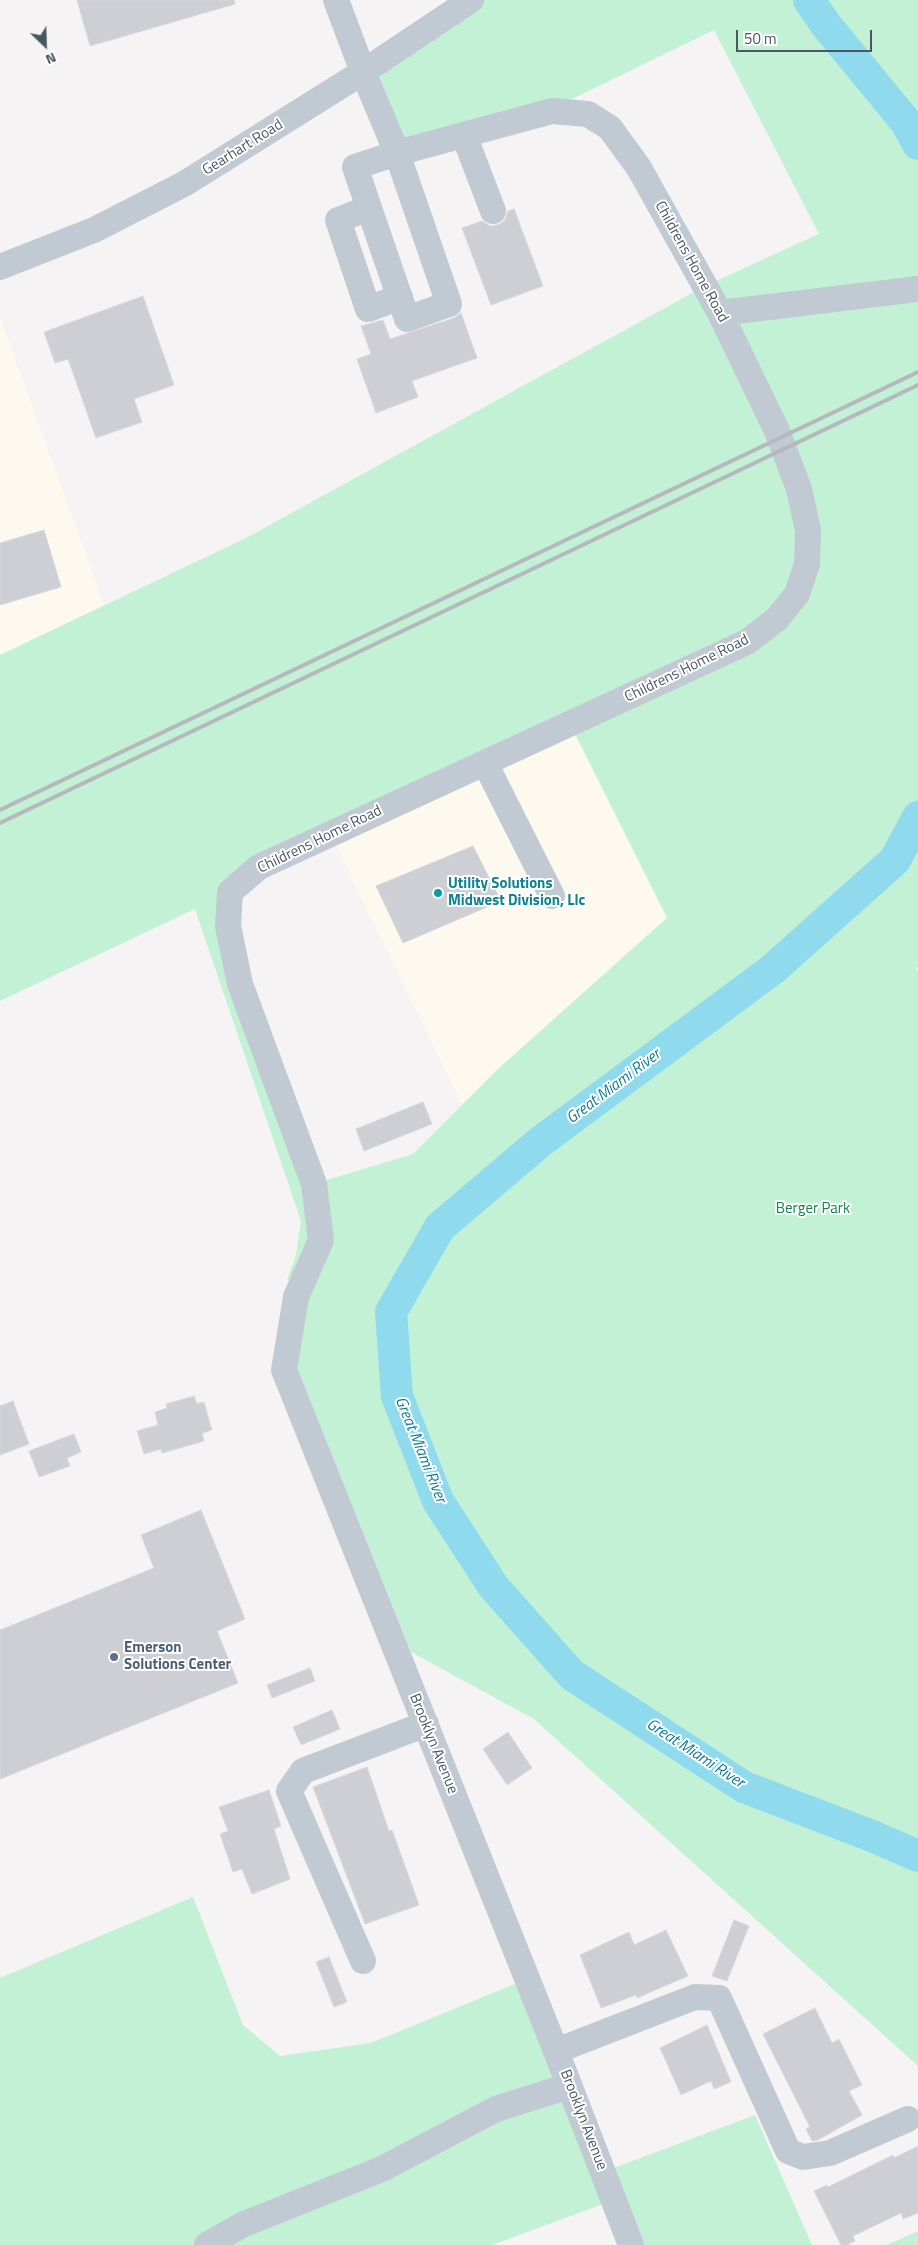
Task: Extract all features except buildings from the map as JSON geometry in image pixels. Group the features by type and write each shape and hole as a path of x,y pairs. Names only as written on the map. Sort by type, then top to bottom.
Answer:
{"street":[{"path":"336,0 363,72 397,153"},
{"name":"Gearhart Road","path":"2,262 94,230 184,184 363,72 471,0"},
{"name":"Childrens Home Road","path":"321,1240 314,1184 240,984 228,926 230,892 259,866 747,642 778,619 797,594 807,564 808,530 799,489 777,431 720,313 639,168 610,128 588,114 552,111 397,153 355,167 407,319 449,304 397,153"},
{"path":"464,135 492,211"},
{"path":"720,313 918,289"},
{"path":"485,763 552,896"},
{"name":"Brooklyn Avenue","path":"321,1240 296,1297 284,1370 570,2086 631,2245"},
{"path":"363,1961 289,1791 303,1771 426,1724"},
{"path":"556,2051 695,1996 719,1998 788,2151 803,2157 830,2153 908,2119"},
{"path":"207,2245 242,2225 382,2169 496,2109 570,2086"}],"shaded area":[{"path":"0,317 104,605 0,655"},
{"path":"570,724 667,918 500,1067 462,1104 330,834"}],"green space":[{"name":"Berger Park","path":"471,0 918,0 918,966 916,968 918,972 918,2066 534,1719 391,1641 284,1370 305,1276 287,1280 296,1255 301,1221 195,909 0,1001 0,655 246,538 705,286 819,234 714,30 570,100 396,142 363,72","holes":["570,724 667,918 500,1067 413,1154 314,1184 228,926 259,867"]},
{"path":"193,1897 243,2025 280,2056 371,2043 527,1979 603,2172 755,2115 812,2245 631,2245 614,2200 492,2245 0,2245 0,1978"},
{"path":"918,2231 918,2245 887,2245"}],"waterway":[{"name":"Great Miami River","path":"809,0 826,25 906,122 918,144"},
{"name":"Great Miami River","path":"918,817 895,860 773,969 540,1142 440,1227 391,1312 397,1396 438,1501 493,1586 572,1675 744,1787 872,1836 918,1856"}],"railway":[{"path":"0,810 918,372"},
{"path":"0,823 918,385"}],"place":[{"name":"Utility Solutions Midwest Division, Llc","path":"438,893"},
{"name":"Emerson Solutions Center","path":"114,1657"}]}
